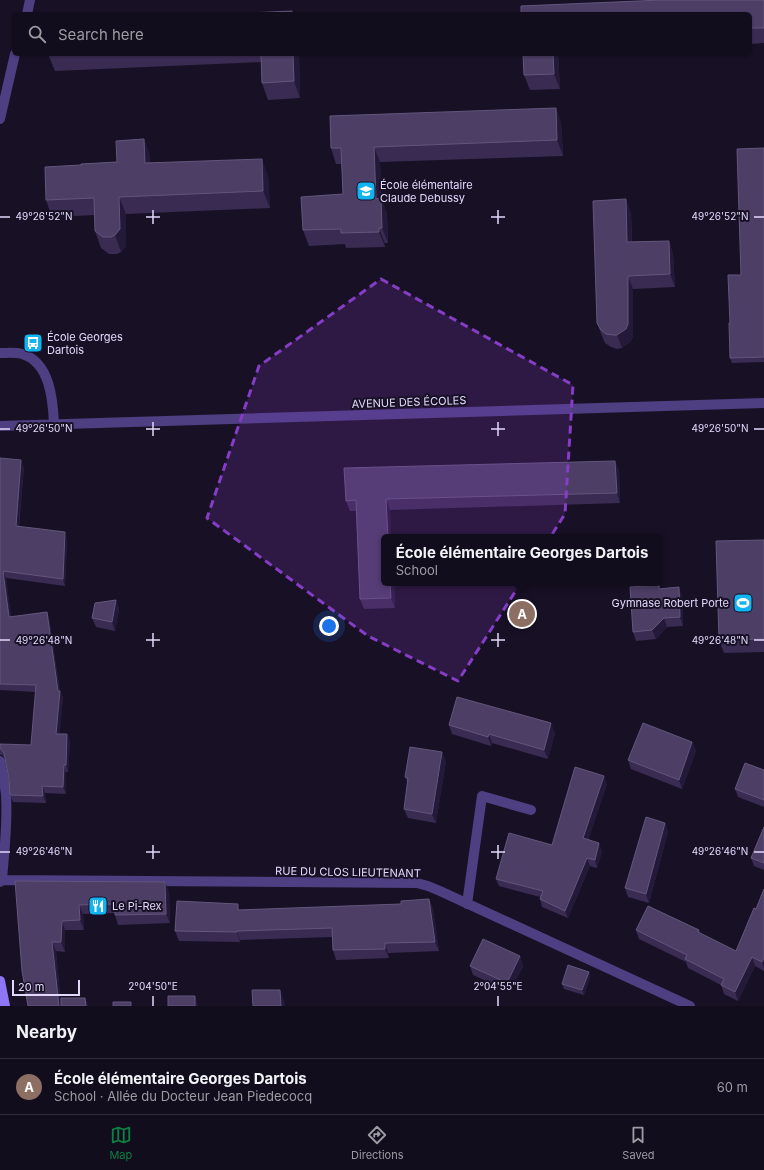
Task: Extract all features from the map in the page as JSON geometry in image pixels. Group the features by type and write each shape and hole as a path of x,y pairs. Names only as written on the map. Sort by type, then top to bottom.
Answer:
{"main road":[{"path":"0,981 5,1006"}],"street":[{"path":"27,12 30,0"},
{"path":"0,120 15,56"},
{"path":"0,352 22,354 36,361 40,365 52,397 54,424"},
{"name":"AVENUE DES ÉCOLES","path":"0,426 764,403"},
{"path":"0,761 6,794 6,826 1,881"},
{"path":"467,904 482,796 531,810"},
{"name":"RUE DU CLOS LIEUTENANT","path":"1,881 410,883 428,886 690,1006"}],"highlighted area":[{"path":"381,279 573,385 565,514 458,681 368,636 207,518 259,366"}],"building":[{"path":"662,0 764,0 764,28 752,28 752,12 521,12 521,6"},
{"path":"292,11 292,12 270,12"},
{"path":"261,56 293,56 294,81 262,83"},
{"path":"523,56 553,56 554,74 524,75"},
{"path":"556,108 557,140 374,147 376,199 381,198 382,228 379,228 379,232 341,233 341,229 303,230 301,197 343,194 341,148 331,148 330,116"},
{"path":"144,139 145,163 262,159 263,191 119,197 120,229 111,237 103,237 95,231 94,198 46,200 45,167 117,162 116,141"},
{"path":"764,148 764,357 730,358 728,275 741,275 737,149"},
{"path":"626,199 627,242 669,241 670,274 628,276 628,324 626,329 617,335 613,335 606,334 601,330 597,323 593,201"},
{"path":"0,458 21,460 16,526 65,532 63,579 3,571 9,617 47,612 58,691 60,691 56,734 67,734 66,765 64,765 63,787 42,786 43,796 10,795 9,779 4,753 0,748 0,744 31,745 36,685 0,684"},
{"path":"615,461 617,493 386,499 388,534 381,534 381,586 390,586 391,598 360,599 356,500 346,501 344,468"},
{"name":"Gymnase Robert Porte","path":"764,540 764,639 719,640 716,541"},
{"path":"659,586 659,589 679,587 680,617 664,618 652,630 633,632 630,587"},
{"path":"116,600 112,622 92,618 95,603"},
{"path":"457,697 551,723 544,750 489,734 488,737 449,725"},
{"path":"643,723 692,742 679,780 628,760"},
{"path":"410,747 442,752 432,814 404,809 408,778 405,777"},
{"path":"745,763 764,770 764,800 735,789"},
{"path":"575,767 604,776 583,838 599,843 595,860 587,858 565,911 540,899 543,891 496,879 509,833 552,845"},
{"path":"646,817 665,823 646,894 625,888"},
{"path":"764,827 764,863 751,858"},
{"path":"15,881 165,882 166,914 115,915 115,904 79,905 80,920 62,921 61,942 52,942 59,1006 28,1006 22,971"},
{"path":"764,889 764,958 762,962 752,957 735,992 721,985 724,979 685,959 687,955 636,930 648,906 699,930 698,932 736,951 754,908 756,909"},
{"path":"429,899 435,942 385,943 385,949 333,950 332,928 237,932 175,931 177,901 238,904 238,910 401,904 401,901"},
{"path":"483,939 520,956 507,983 470,966"},
{"path":"568,965 589,972 582,990 562,984"},
{"path":"252,990 280,990 281,1006 253,1006"},
{"path":"168,996 195,996 195,1006 168,1006"},
{"path":"61,998 85,998 86,1006 61,1006"},
{"path":"113,1002 131,1002 131,1006 113,1006"}],"place":[{"name":"École élémentaire Claude Debussy","path":"366,191"},
{"name":"École Georges Dartois","path":"33,343"},
{"name":"Gymnase Robert Porte","path":"743,603"},
{"name":"École élémentaire Georges Dartois","path":"522,614"},
{"name":"Le Pi-Rex","path":"98,906"}]}
